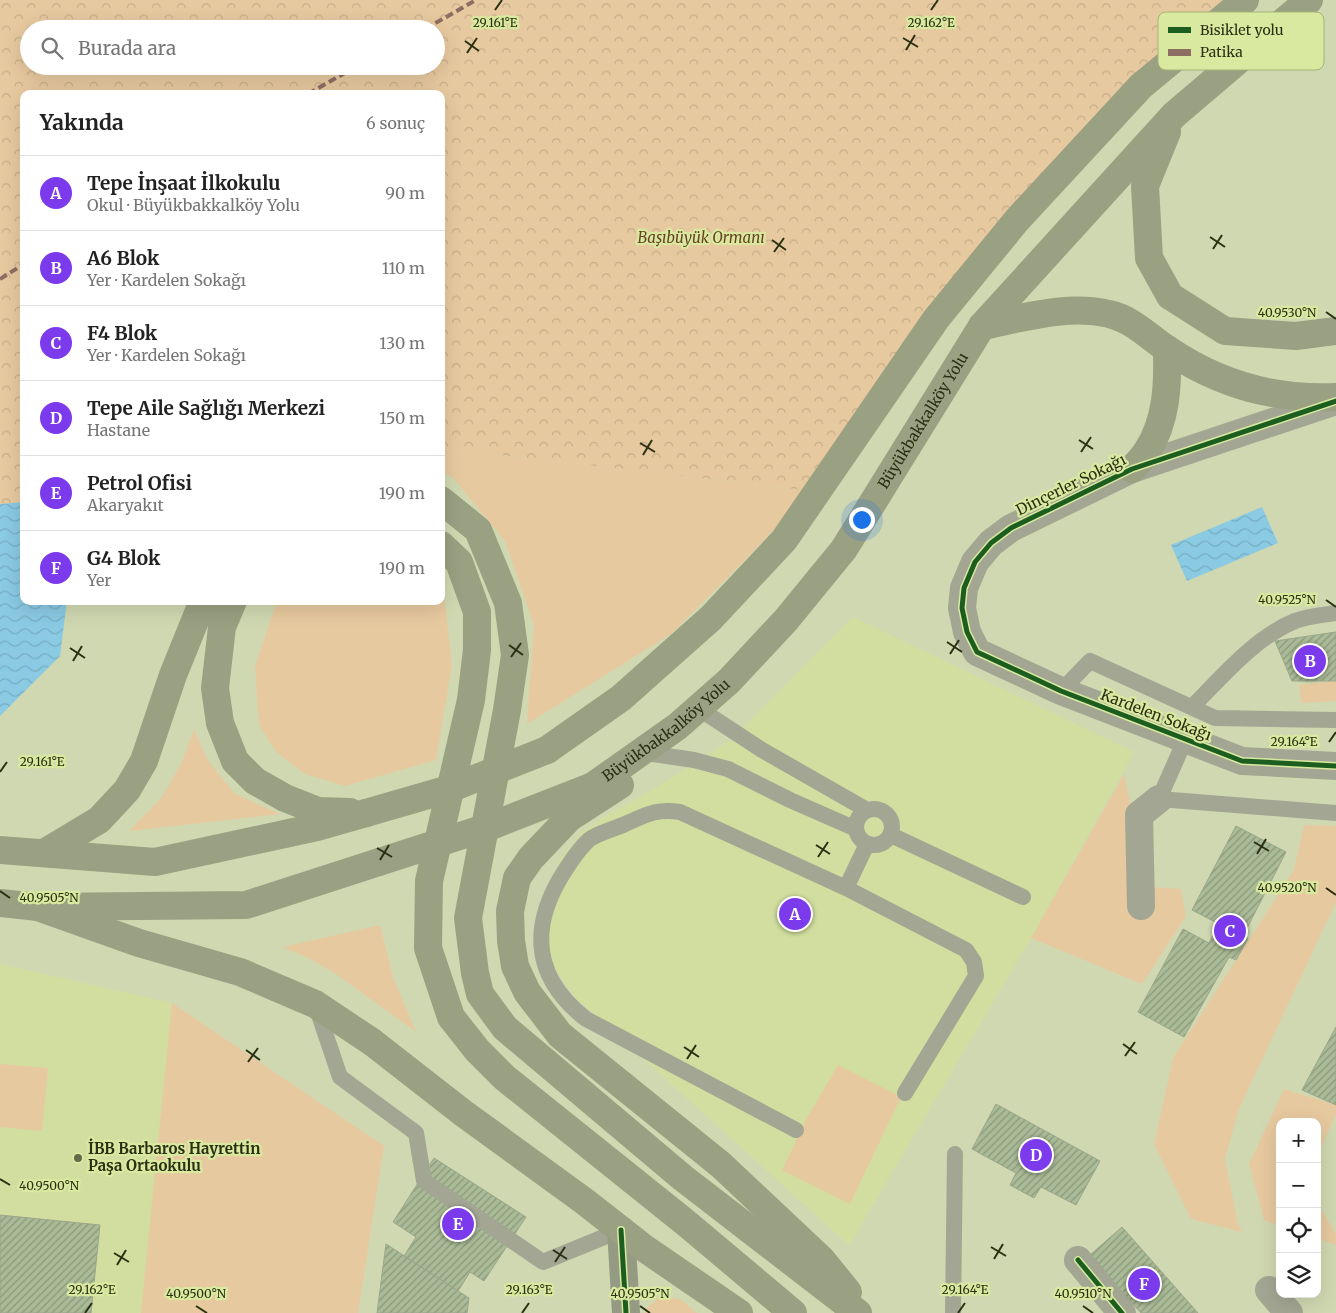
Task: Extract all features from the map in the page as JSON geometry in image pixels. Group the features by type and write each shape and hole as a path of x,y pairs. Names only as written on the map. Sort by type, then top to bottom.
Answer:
{"highway":[{"path":"1230,12 1245,0"},
{"name":"Büyükbakkalköy Yolu","path":"1295,12 1309,0"},
{"path":"0,850 155,862 317,827 366,813 449,789 547,750 621,698 711,618 784,540 936,319 1017,220 1141,86 1160,70"},
{"name":"Büyükbakkalköy Yolu","path":"38,907 246,905 491,826 593,786 688,717 729,681 786,620 844,549 982,326 1174,115 1227,70"},
{"path":"1174,115 1145,186 1149,258 1170,296 1224,331 1296,336 1336,331"},
{"path":"982,326 1041,314 1091,310 1112,314 1131,323 1167,349 1195,366 1229,382 1256,390 1311,398 1336,397"},
{"path":"1132,469 1147,451 1156,434 1162,416 1166,394 1167,349"},
{"path":"445,503 478,530 508,603 514,655 507,710 468,918 475,973 480,994 505,1028 512,1034 683,1178 858,1313"},
{"path":"445,549 459,562 478,612 477,650 471,700 429,881 428,948 451,1017 477,1050 505,1078 686,1223 793,1313"},
{"path":"44,853 99,820 127,790 144,761 174,675 201,605"},
{"path":"231,605 222,627 215,688 220,723 235,761 256,781 285,798 309,808 318,811 366,813"},
{"path":"688,717 634,776 568,818 531,858 517,878 510,911 510,941 515,966 527,992 560,1035 721,1165 822,1260 864,1313"},
{"path":"0,903 38,907 139,943 240,972 315,1004 372,1042 463,1113 621,1230 698,1286 739,1313"}],"street":[{"name":"Dinçerler Sokağı","path":"977,652 967,632 962,608 964,588 976,562 991,543 1011,528 1132,469 1336,401"},
{"name":"Kardelen Sokağı","path":"977,652 1061,691 1242,762 1336,766"},
{"path":"1141,906 1139,815 1159,799"},
{"path":"621,1230 626,1313"},
{"path":"1078,1260 1122,1313"},
{"path":"1269,1290 1289,1313"}],"lane":[{"path":"1192,707 1265,637 1296,620 1336,613"},
{"path":"1061,691 1090,661 1215,718 1336,720"},
{"path":"688,717 762,750 867,810 881,810 888,814 892,820 893,828 891,835 885,842 876,846 867,844 859,838 856,829 857,820 867,810"},
{"path":"1185,740 1159,799 1336,813"},
{"path":"653,754 694,760 728,769 790,800 856,829"},
{"path":"796,1130 586,1019 576,1011 556,988 541,948 542,926 550,898 559,880 590,839 657,811 680,812 846,888 966,950 974,962 976,976 905,1093"},
{"path":"891,835 1023,897"},
{"path":"846,888 867,844"},
{"path":"315,1004 340,1077 416,1133 424,1181 543,1262 621,1230"},
{"path":"953,1313 954,1154"}],"shaded area":[{"path":"853,617 1134,752 1031,938 849,1245 576,998 554,968 545,932 544,895 560,860 581,833 607,815 651,791 731,740"},
{"name":"İBB Barbaros Hayrettin Paşa Ortaokulu","path":"0,964 172,1003 141,1313 0,1313"}],"green space":[{"name":"Başıbüyük Ormanı","path":"0,0 1227,0 1215,12 1158,12 1158,69 1036,190 811,491 445,448 445,90 20,90 20,502 0,504"},
{"path":"445,448 811,491 671,634 527,724 534,625 505,541 453,478 445,473"},
{"path":"445,602 452,665 436,760 345,786 305,774 276,752 259,725 255,666 276,605 445,605"},
{"path":"1336,681 1336,701 1301,703 1299,685"},
{"path":"194,729 207,759 235,794 280,814 129,831 162,797 182,762"},
{"path":"1124,774 1148,887 1181,889 1186,916 1142,984 1031,938"},
{"path":"1304,825 1336,826 1336,902 1239,1109 1225,1159 1238,1224 1242,1232 1191,1219 1154,1144 1173,1058 1294,870"},
{"path":"380,925 393,977 416,1032 336,974 310,959 283,947"},
{"path":"172,1003 384,1146 358,1313 141,1313"},
{"path":"0,1064 48,1068 42,1131 0,1127"},
{"path":"838,1065 901,1097 850,1204 782,1170 808,1116"},
{"path":"1284,1089 1336,1105 1336,1114 1321,1148 1321,1118 1276,1118 1276,1224 1264,1220 1249,1164"},
{"path":"1321,1209 1336,1234 1336,1245 1321,1239"},
{"path":"660,1296 680,1299 697,1313 645,1313 647,1308"}],"water":[{"path":"20,502 20,605 66,605 60,656 0,716 0,504"},
{"path":"1262,507 1278,543 1187,581 1171,545"}],"building":[{"path":"1336,632 1336,681 1292,681 1275,641"},
{"path":"1236,826 1286,852 1244,934 1248,939 1236,960 1229,957 1184,1037 1138,1012 1183,929 1209,943 1219,924 1192,910"},
{"path":"1336,1027 1336,1105 1302,1090"},
{"path":"996,1104 1100,1161 1076,1205 1041,1187 1034,1198 1010,1185 1016,1173 972,1149"},
{"path":"434,1158 526,1217 484,1281 470,1272 458,1291 404,1256 416,1237 393,1222"},
{"path":"0,1215 100,1225 91,1313 0,1313"},
{"path":"1122,1227 1198,1313 1141,1313 1090,1255"},
{"path":"386,1244 469,1298 467,1313 377,1313"}],"marked path":[{"path":"441,20 476,0"},
{"path":"315,90 341,75"},
{"path":"0,279 20,266"}],"cycle path":[{"path":"1336,401 1132,469 1011,528 991,543 975,562 964,588 962,608 967,632 977,652 1061,691 1242,761 1336,766"},
{"path":"621,1230 626,1313"},
{"path":"1078,1260 1122,1313"}],"place":[{"name":"A6 Blok","path":"1310,661"},
{"name":"Tepe İnşaat İlkokulu","path":"795,914"},
{"name":"F4 Blok","path":"1230,931"},
{"name":"Tepe Aile Sağlığı Merkezi","path":"1036,1155"},
{"name":"İBB Barbaros Hayrettin Paşa Ortaokulu","path":"78,1158"},
{"name":"Petrol Ofisi","path":"458,1224"},
{"name":"G4 Blok","path":"1144,1284"}]}
